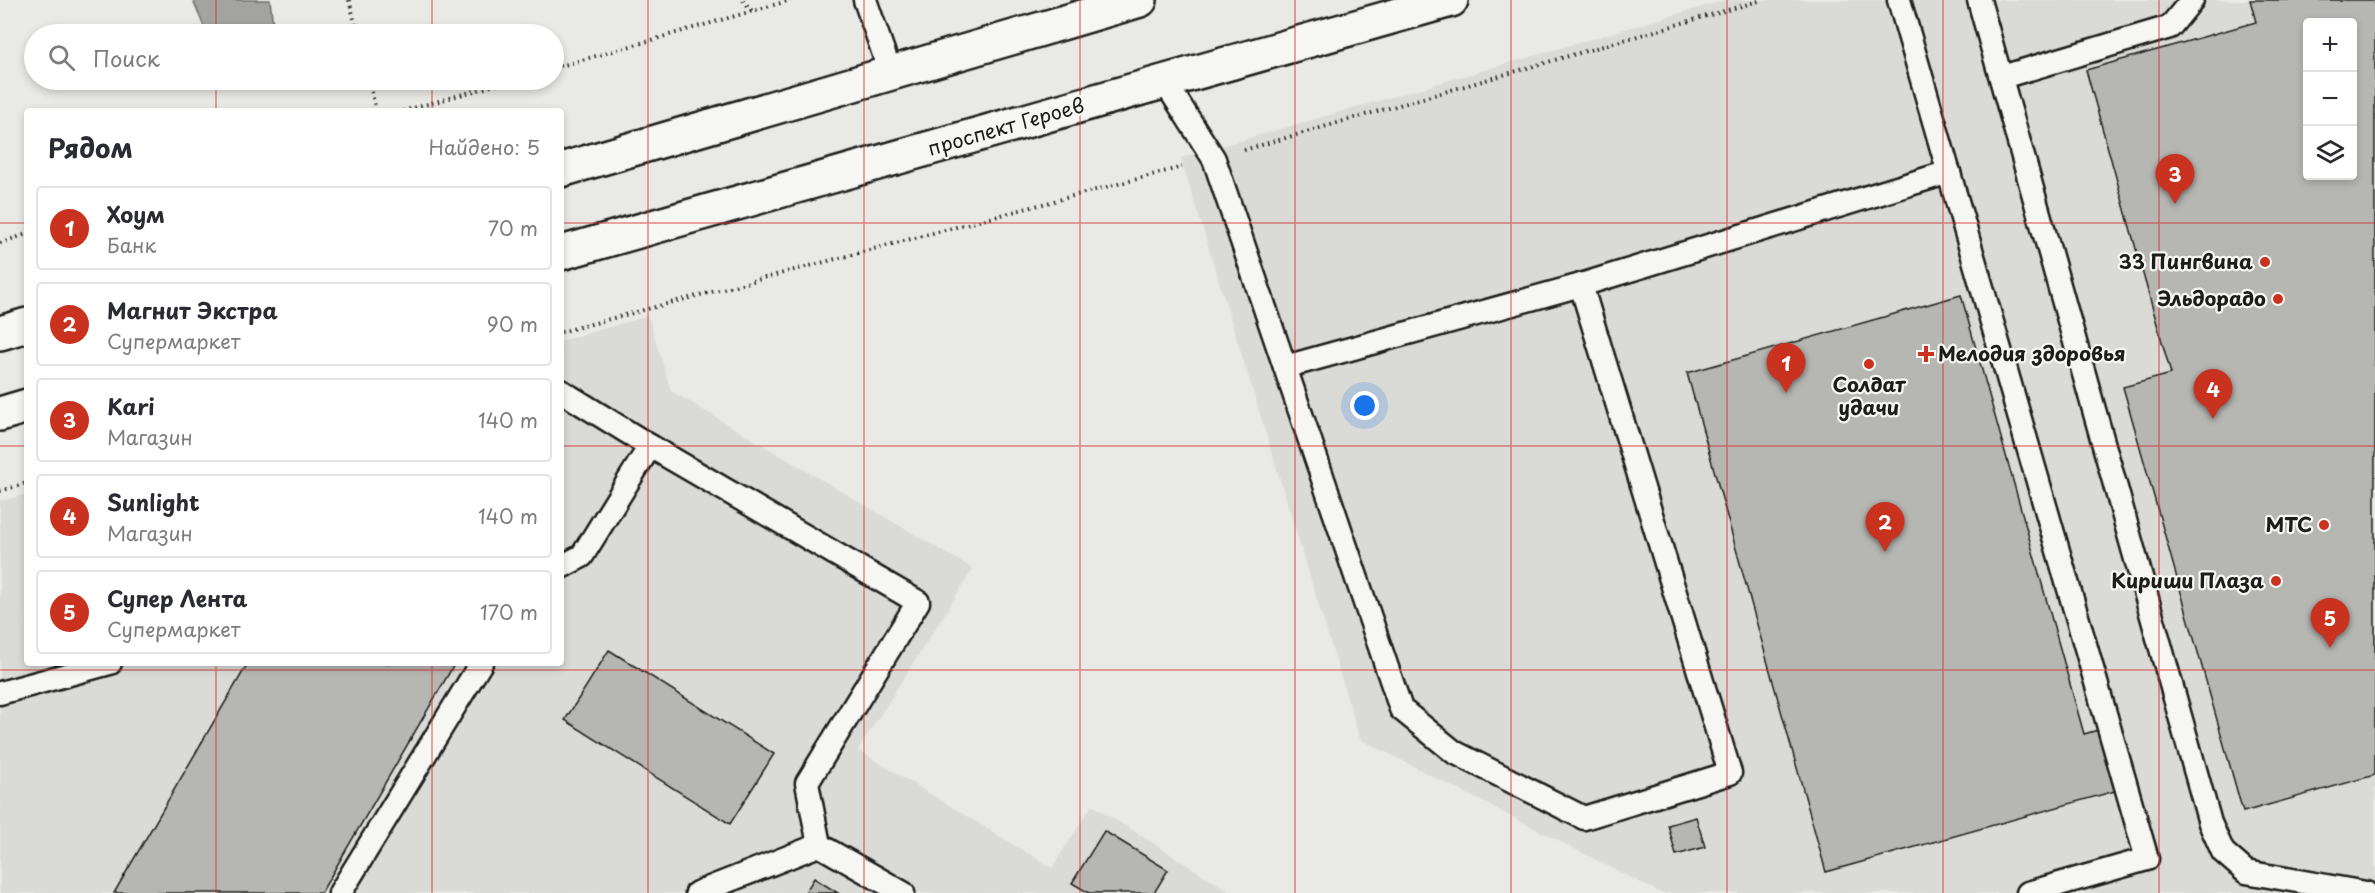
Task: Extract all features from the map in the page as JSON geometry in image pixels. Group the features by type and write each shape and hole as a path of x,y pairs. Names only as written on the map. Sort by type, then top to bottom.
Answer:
{"main road":[{"path":"564,169 1140,0"},
{"name":"проспект Героев","path":"564,252 1451,0"},
{"path":"0,333 24,326"},
{"path":"0,414 24,407"}],"lane":[{"path":"865,0 891,74"},
{"path":"1899,0 2147,859 2028,893"},
{"path":"1979,0 2210,823 2223,852 2246,873 2366,893"},
{"path":"2002,77 2170,27 2192,0"},
{"path":"1165,82 1214,159 1401,709 1454,752 1584,818 1730,773 1581,285"},
{"path":"1285,367 1581,285 1949,172"},
{"path":"564,393 650,446 918,602 807,783 819,845 903,893"},
{"path":"564,565 582,556 650,446"},
{"path":"0,693 99,666"},
{"path":"340,893 479,666"},
{"path":"697,893 819,845"}],"path":[{"path":"350,0 356,24"},
{"path":"742,0 752,11"},
{"path":"564,65 791,0"},
{"path":"564,331 1214,159 1762,0"},
{"path":"371,90 375,108"},
{"path":"414,108 478,90"},
{"path":"0,243 24,235"},
{"path":"0,490 24,484"}],"shaded area":[{"path":"193,0 270,0 273,24 203,24"},
{"path":"1726,0 2375,0 2375,893 1661,893 1360,739 1181,158"},
{"path":"648,316 671,391 973,569 858,750 1052,868 1092,805 1232,893 0,893 0,501 24,495 24,666 564,666 564,340"}],"building":[{"name":"Кириши Плаза","path":"2250,0 2375,0 2375,775 2243,812 2123,387 2171,374 2086,70 2256,22"},
{"path":"1961,295 2084,734 2098,730 2115,791 1826,872 1687,373"},
{"path":"609,650 774,754 730,824 565,720"},
{"path":"246,666 453,666 321,893 114,893"},
{"path":"1696,817 1705,847 1676,855 1668,825"},
{"path":"1104,831 1168,870 1154,893 1089,893 1072,883"},
{"path":"814,878 838,893 805,893"}],"place":[{"name":"Kari","path":"2175,204"},
{"name":"33 Пингвина","path":"2265,262"},
{"name":"Эльдорадо","path":"2278,299"},
{"name":"Мелодия здоровья","path":"1926,354"},
{"name":"Солдат удачи","path":"1869,364"},
{"name":"Хоум","path":"1786,393"},
{"name":"Sunlight","path":"2213,419"},
{"name":"МТС","path":"2324,525"},
{"name":"Магнит Экстра","path":"1885,552"},
{"name":"Кириши Плаза","path":"2276,581"},
{"name":"Супер Лента","path":"2330,648"}]}
